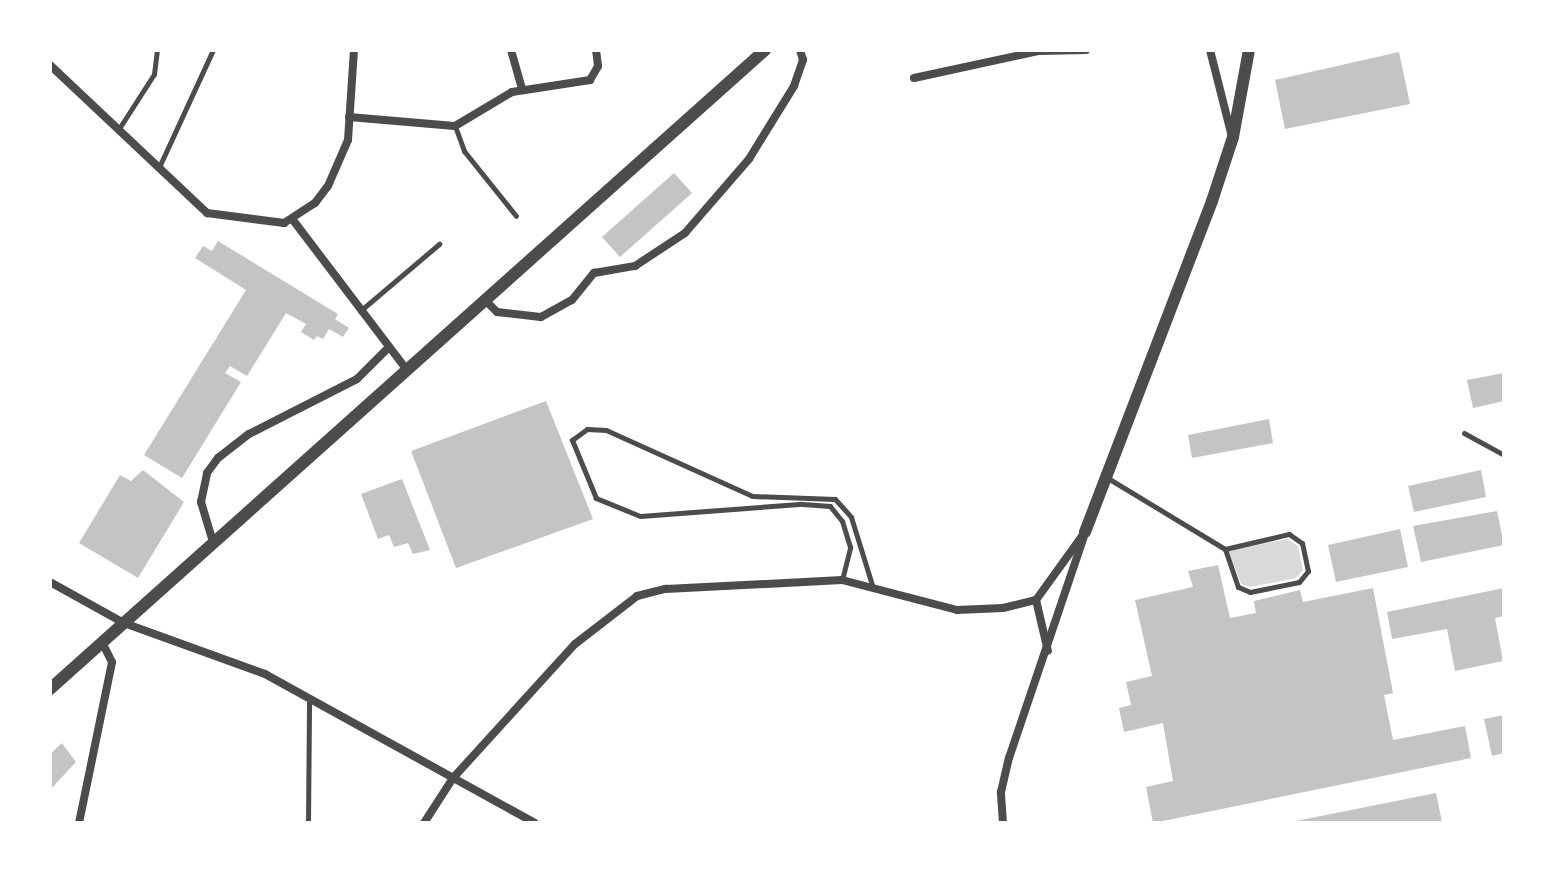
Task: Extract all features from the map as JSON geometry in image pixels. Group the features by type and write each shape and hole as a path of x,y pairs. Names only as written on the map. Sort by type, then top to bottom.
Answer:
{"street":[{"path":"50,65 217,218 293,220 328,186 348,140 354,50"},
{"path":"511,50 522,89"},
{"path":"349,117 455,126 522,89 590,80 598,66 596,50"},
{"path":"50,689 765,50"},
{"path":"485,300 497,312 541,317 572,300 594,273 635,266 685,233 756,147 794,86 803,60 800,50"},
{"path":"914,78 1039,51 1086,50"},
{"path":"1210,50 1233,137"},
{"path":"1003,823 1001,792 1009,758 1048,651 1105,476 1233,137 1249,50"},
{"path":"293,220 387,349 406,369"},
{"path":"213,542 201,502 207,473 218,458 249,434 357,379 387,349"},
{"path":"1048,651 1040,632 1036,600 1085,532"},
{"path":"424,823 453,778 575,644 607,614 637,596 666,589 842,580 872,585 957,610 1036,600"},
{"path":"50,582 124,623 265,674 309,702 535,823"},
{"path":"79,823 112,662 103,644"}],"lane":[{"path":"120,127 154,74 157,50"},
{"path":"160,165 213,50"},
{"path":"455,126 464,151 516,216"},
{"path":"359,312 439,244"},
{"path":"842,580 850,547 842,521 830,506 799,504 640,516 596,498 572,440 587,429 606,430 752,496 835,499 851,517 872,585"},
{"path":"1464,433 1504,455"},
{"path":"1105,476 1225,549 1238,587 1250,592 1299,582 1308,571 1302,543 1289,534 1225,549"},
{"path":"308,823 309,702"}],"shaded area":[{"path":"1287,539 1298,546 1303,570 1296,578 1251,587 1241,584 1229,551"}],"building":[{"path":"1399,52 1410,104 1285,129 1275,80"},
{"path":"674,173 692,193 620,257 602,237"},
{"path":"218,241 338,314 335,319 349,328 343,337 329,329 323,339 317,336 314,340 301,332 306,324 286,313 247,376 230,366 225,373 241,382 182,478 144,455 246,290 195,258 203,246 212,251"},
{"path":"1504,373 1504,401 1473,408 1467,380"},
{"path":"546,401 593,519 456,568 411,451"},
{"path":"1269,419 1273,443 1192,458 1188,435"},
{"path":"143,470 184,502 138,578 79,543 120,475 131,481"},
{"path":"1481,470 1486,497 1414,512 1408,486"},
{"path":"402,479 430,550 413,554 408,543 394,547 389,535 378,539 361,494"},
{"path":"1497,511 1504,545 1421,562 1413,526"},
{"path":"1400,529 1408,567 1336,582 1328,545"},
{"path":"1218,565 1230,618 1256,613 1254,601 1300,590 1303,602 1373,588 1393,693 1384,695 1393,740 1465,726 1471,758 1153,823 1146,787 1173,781 1163,723 1124,732 1119,708 1131,705 1126,682 1152,676 1135,600 1193,587 1188,571"},
{"path":"1504,588 1504,616 1495,618 1503,661 1455,671 1447,629 1392,639 1387,612"},
{"path":"1504,715 1504,753 1492,756 1484,719"},
{"path":"62,743 76,762 50,790 50,754"},
{"path":"1436,793 1442,822 1291,823 1291,822"}]}
